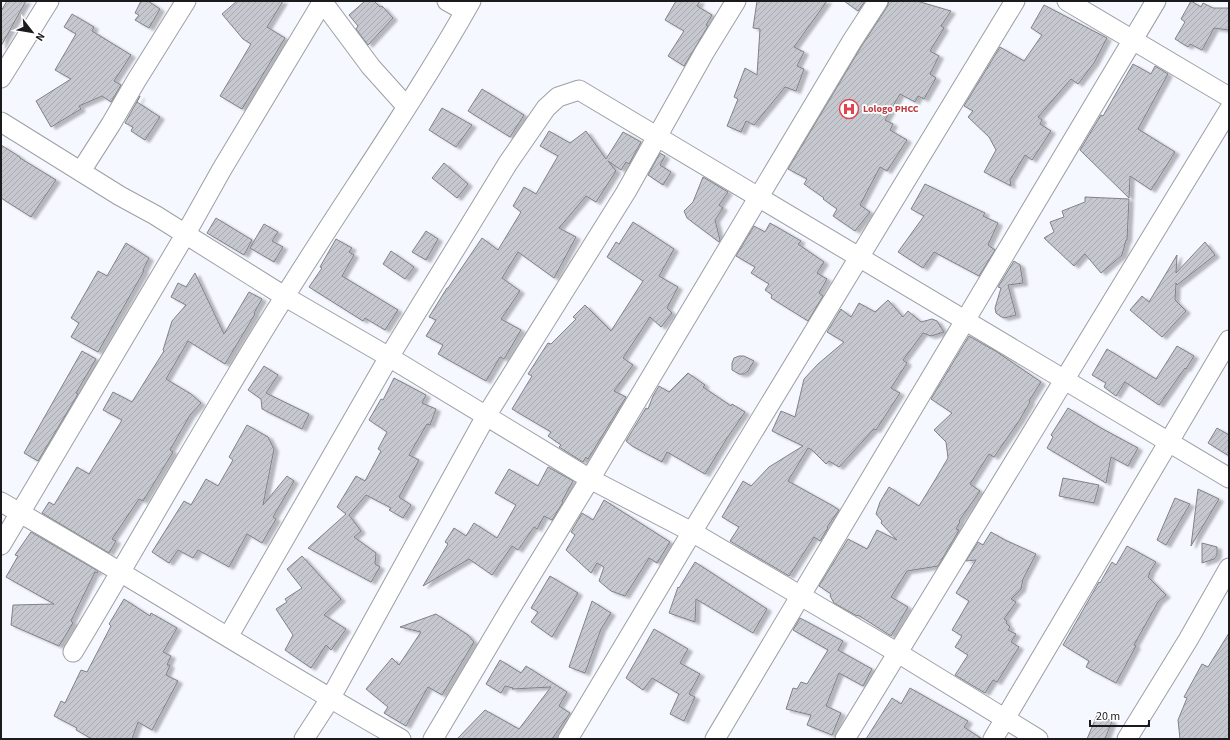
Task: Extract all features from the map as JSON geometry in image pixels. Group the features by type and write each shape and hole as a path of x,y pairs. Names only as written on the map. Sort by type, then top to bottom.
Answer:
{"street":[{"path":"1,78 50,1"},
{"path":"81,171 186,1"},
{"path":"1,545 185,235 222,169 323,1 371,67 406,107"},
{"path":"73,652 243,363 284,296 406,107 468,6 448,1"},
{"path":"304,739 330,699 486,416 626,192 704,53 736,1"},
{"path":"433,739 852,41 878,1"},
{"path":"568,739 1015,1"},
{"path":"1067,1 1229,97"},
{"path":"716,739 1156,1"},
{"path":"228,637 389,357 508,163 546,108 558,97 579,90 1229,478"},
{"path":"845,739 1229,110"},
{"path":"1,122 120,196 155,215 284,296 389,357 590,479 692,532 898,653 1038,739"},
{"path":"993,739 1229,340"},
{"path":"1,502 121,572 330,699 401,739"},
{"path":"1127,739 1188,640 1229,568"}],"building":[{"path":"7,1 26,1 1,46 1,11"},
{"path":"141,1 148,1 160,9 149,28 135,20 139,15 135,13"},
{"path":"237,1 283,1 267,27 285,38 242,109 220,96 251,44 243,39 222,14"},
{"path":"365,1 374,1 380,7 382,6 393,18 368,45 356,29 358,26 349,15"},
{"path":"676,1 700,1 697,6 712,15 706,25 708,26 684,66 668,56 684,31 665,20"},
{"path":"757,1 827,1 794,47 804,52 797,66 804,69 796,91 785,87 754,125 746,121 741,132 727,126 738,99 734,97 745,68 757,75 760,29 753,28"},
{"path":"844,1 865,1 858,11"},
{"path":"889,1 917,1 951,11 941,26 944,28 930,51 939,56 930,74 936,78 924,99 918,96 915,102 900,94 885,120 893,124 890,130 907,140 887,171 880,167 860,205 870,212 855,231 833,216 837,209 804,184 807,179 788,169 861,47 887,7"},
{"path":"1191,1 1201,7 1203,3 1213,8 1229,8 1229,30 1214,28 1202,50 1190,44 1188,47 1175,39 1185,22 1181,19"},
{"path":"1044,5 1107,38 1094,63 1078,84 1071,79 1038,117 1042,120 1040,124 1051,131 1032,160 1025,155 1010,180 1011,186 984,172 996,150 989,137 968,117 973,111 964,106 1000,47 1024,61 1042,35 1031,28"},
{"path":"72,14 94,27 92,31 131,55 114,81 121,85 111,102 102,96 79,106 81,109 51,127 36,101 71,79 55,70 76,34 64,27"},
{"path":"1133,64 1151,74 1155,66 1168,74 1138,129 1175,152 1151,190 1130,176 1129,198 1080,150 1101,115 1103,116"},
{"path":"482,89 524,115 510,137 468,111"},
{"path":"140,96 137,102 160,117 145,140 131,131 133,127 125,123"},
{"path":"442,108 472,125 456,147 429,130"},
{"path":"549,131 570,143 586,131 606,159 623,132 641,142 629,164 626,162 621,170 608,161 616,171 596,202 586,196 559,228 576,237 554,278 518,252 502,278 520,291 501,319 521,330 504,359 500,357 486,381 438,354 443,345 426,336 436,320 429,317 447,288 482,238 498,250 521,212 513,206 524,187 536,194 558,156 540,146"},
{"path":"1,145 56,180 31,217 1,198"},
{"path":"660,153 665,156 660,165 671,172 663,185 648,175"},
{"path":"444,163 468,184 457,198 432,178"},
{"path":"703,177 728,192 719,205 723,208 715,220 720,240 719,242 687,218 684,211 693,202"},
{"path":"925,184 985,213 983,216 998,223 988,245 995,250 979,276 934,252 923,268 898,252 924,216 911,209"},
{"path":"1085,197 1129,199 1127,240 1122,255 1101,273 1085,254 1074,266 1044,238 1054,232 1050,222 1064,217 1062,211 1085,202"},
{"path":"216,218 252,240 244,255 207,233"},
{"path":"633,222 674,249 659,276 678,287 667,308 672,313 661,327 650,317 623,358 633,365 614,391 626,397 588,459 586,457 583,462 559,447 561,445 548,436 551,432 512,409 532,376 528,374 548,343 551,344 576,319 573,317 585,305 611,331 643,281 607,257 616,242 619,244"},
{"path":"770,223 801,241 798,244 824,262 817,273 827,279 819,293 823,296 808,321 771,298 772,295 765,290 769,284 751,273 755,267 736,256 754,226 765,232"},
{"path":"264,224 278,232 272,241 283,247 274,262 250,248"},
{"path":"426,231 438,239 426,260 412,252"},
{"path":"336,239 352,248 349,252 354,255 342,276 398,310 385,330 365,318 363,321 309,287 322,268 320,267"},
{"path":"1205,242 1215,255 1177,285 1176,283 1175,300 1186,311 1162,337 1130,310 1142,296 1149,302 1177,255 1176,273"},
{"path":"126,243 149,258 143,270 144,271 98,352 71,337 79,323 71,318 98,271 107,276"},
{"path":"391,251 414,267 405,279 383,264"},
{"path":"1014,261 1020,265 1023,283 1008,285 1016,315 1004,318 996,313 995,308 1001,288 998,287"},
{"path":"195,273 224,334 249,292 262,299 254,313 255,314 225,364 188,341 166,379 191,394 201,403 190,415 170,450 173,452 143,501 139,499 112,539 116,541 109,553 42,513 49,502 54,505 77,467 89,474 122,420 103,410 113,392 132,402 164,351 163,350 172,321 186,305 171,297 178,283 186,287"},
{"path":"888,300 903,317 908,311 921,322 932,319 937,321 944,332 931,336 923,333 903,360 907,363 891,388 900,393 876,430 874,429 839,467 829,461 826,464 808,448 788,481 839,510 827,527 828,528 820,541 814,537 789,576 730,541 739,527 722,517 743,481 751,486 769,467 803,446 772,431 781,411 795,417 804,379 818,364 844,342 827,332 841,309 851,317 859,303 875,312"},
{"path":"969,336 997,352 1041,382 1019,421 994,457 989,454 970,484 980,491 959,521 960,522 956,529 959,530 938,566 907,571 891,597 908,607 891,636 858,615 857,616 834,603 830,596 831,594 819,586 848,539 867,549 877,530 897,540 881,523 882,521 876,514 880,502 889,487 919,506 935,480 948,458 946,442 934,430 952,413 931,399"},
{"path":"1177,346 1194,356 1159,405 1125,382 1116,396 1104,387 1106,383 1092,375 1107,349 1156,379"},
{"path":"82,351 96,359 76,393 78,394 38,461 24,453"},
{"path":"744,356 754,361 748,371 744,374 739,374 732,370 734,358"},
{"path":"264,366 278,375 266,393 309,414 302,429 262,409 261,399 248,390"},
{"path":"688,373 705,385 703,387 731,406 732,404 745,412 705,474 667,452 662,462 632,446 626,441 646,408 648,409 659,386 669,392"},
{"path":"394,378 426,395 422,403 436,409 430,425 427,424 409,455 419,460 399,497 411,505 403,518 389,510 391,508 366,495 349,515 361,531 354,537 376,553 375,564 380,567 371,582 308,548 346,514 337,507 356,476 365,481 381,451 378,449 387,432 369,420 381,399 383,400"},
{"path":"1068,408 1138,448 1128,466 1111,457 1106,483 1047,448 1053,437 1051,435"},
{"path":"247,425 268,437 274,449 263,505 287,476 294,481 273,517 276,519 262,543 247,534 229,567 198,550 193,558 178,550 169,563 152,552 184,501 191,505 206,479 218,486 233,460 229,457"},
{"path":"1217,428 1229,435 1229,456 1208,443"},
{"path":"548,467 573,481 552,520 544,516 537,529 534,527 518,550 512,546 492,575 469,559 423,586 448,544 445,542 454,528 466,536 474,523 497,538 516,505 495,493 509,469 538,486"},
{"path":"1063,478 1099,485 1094,503 1059,496"},
{"path":"1198,489 1219,499 1191,546"},
{"path":"1175,498 1190,504 1166,545 1157,540"},
{"path":"604,500 670,542 657,563 649,558 625,596 611,591 599,581 604,567 597,563 591,573 566,550 575,535 571,532 582,513 593,520"},
{"path":"31,532 98,571 97,573 95,572 71,621 73,623 59,646 11,625 13,605 54,604 6,577 18,556 15,555"},
{"path":"991,532 1036,554 1023,579 1021,589 1011,599 1016,602 1004,619 1010,627 1008,630 1016,634 1011,642 1019,647 997,682 993,680 985,693 955,675 968,655 955,647 962,636 952,630 969,601 956,593 976,560 966,561 978,542 983,545"},
{"path":"1202,543 1217,547 1217,555 1214,559 1202,563"},
{"path":"1127,546 1156,562 1148,577 1166,595 1158,602 1134,645 1136,646 1116,683 1086,667 1089,661 1063,645 1099,582 1100,583 1112,562 1116,565"},
{"path":"302,556 341,599 324,615 346,629 331,650 326,645 311,668 285,650 293,635 276,609 287,602 285,599 302,588 287,569"},
{"path":"695,562 767,609 753,633 696,599 695,622 669,613 678,587 679,588"},
{"path":"550,576 578,593 552,637 531,622 538,612 531,608"},
{"path":"124,599 150,616 151,613 177,628 163,652 171,656 167,665 170,665 166,675 178,681 152,730 138,722 132,739 92,739 76,730 77,728 54,716 61,701 65,703 81,670 87,672 111,626 109,624"},
{"path":"592,601 611,613 601,629 585,673 569,667"},
{"path":"436,614 468,635 474,642 442,695 428,687 406,726 384,713 388,707 366,689 392,658 399,665 421,632 400,627"},
{"path":"800,618 843,641 838,650 872,669 863,686 839,673 826,706 841,713 832,735 807,725 811,715 786,709 793,688 797,689 801,682 807,684 828,650 793,630"},
{"path":"654,629 688,649 680,663 700,674 689,694 695,697 684,721 670,714 679,694 652,678 643,690 626,678"},
{"path":"1229,633 1229,739 1180,739 1178,720 1187,698 1184,697 1202,664 1208,667"},
{"path":"500,660 521,673 526,666 567,692 559,706 570,713 552,739 457,739 485,710 519,729 551,687 512,689 513,688 505,686 501,693 486,684"},
{"path":"910,688 968,721 964,727 982,739 866,739 892,698 901,704"},
{"path":"1097,715 1112,721 1105,739 1087,739"}],"place":[{"name":"Lologo PHCC","path":"849,109"}]}
